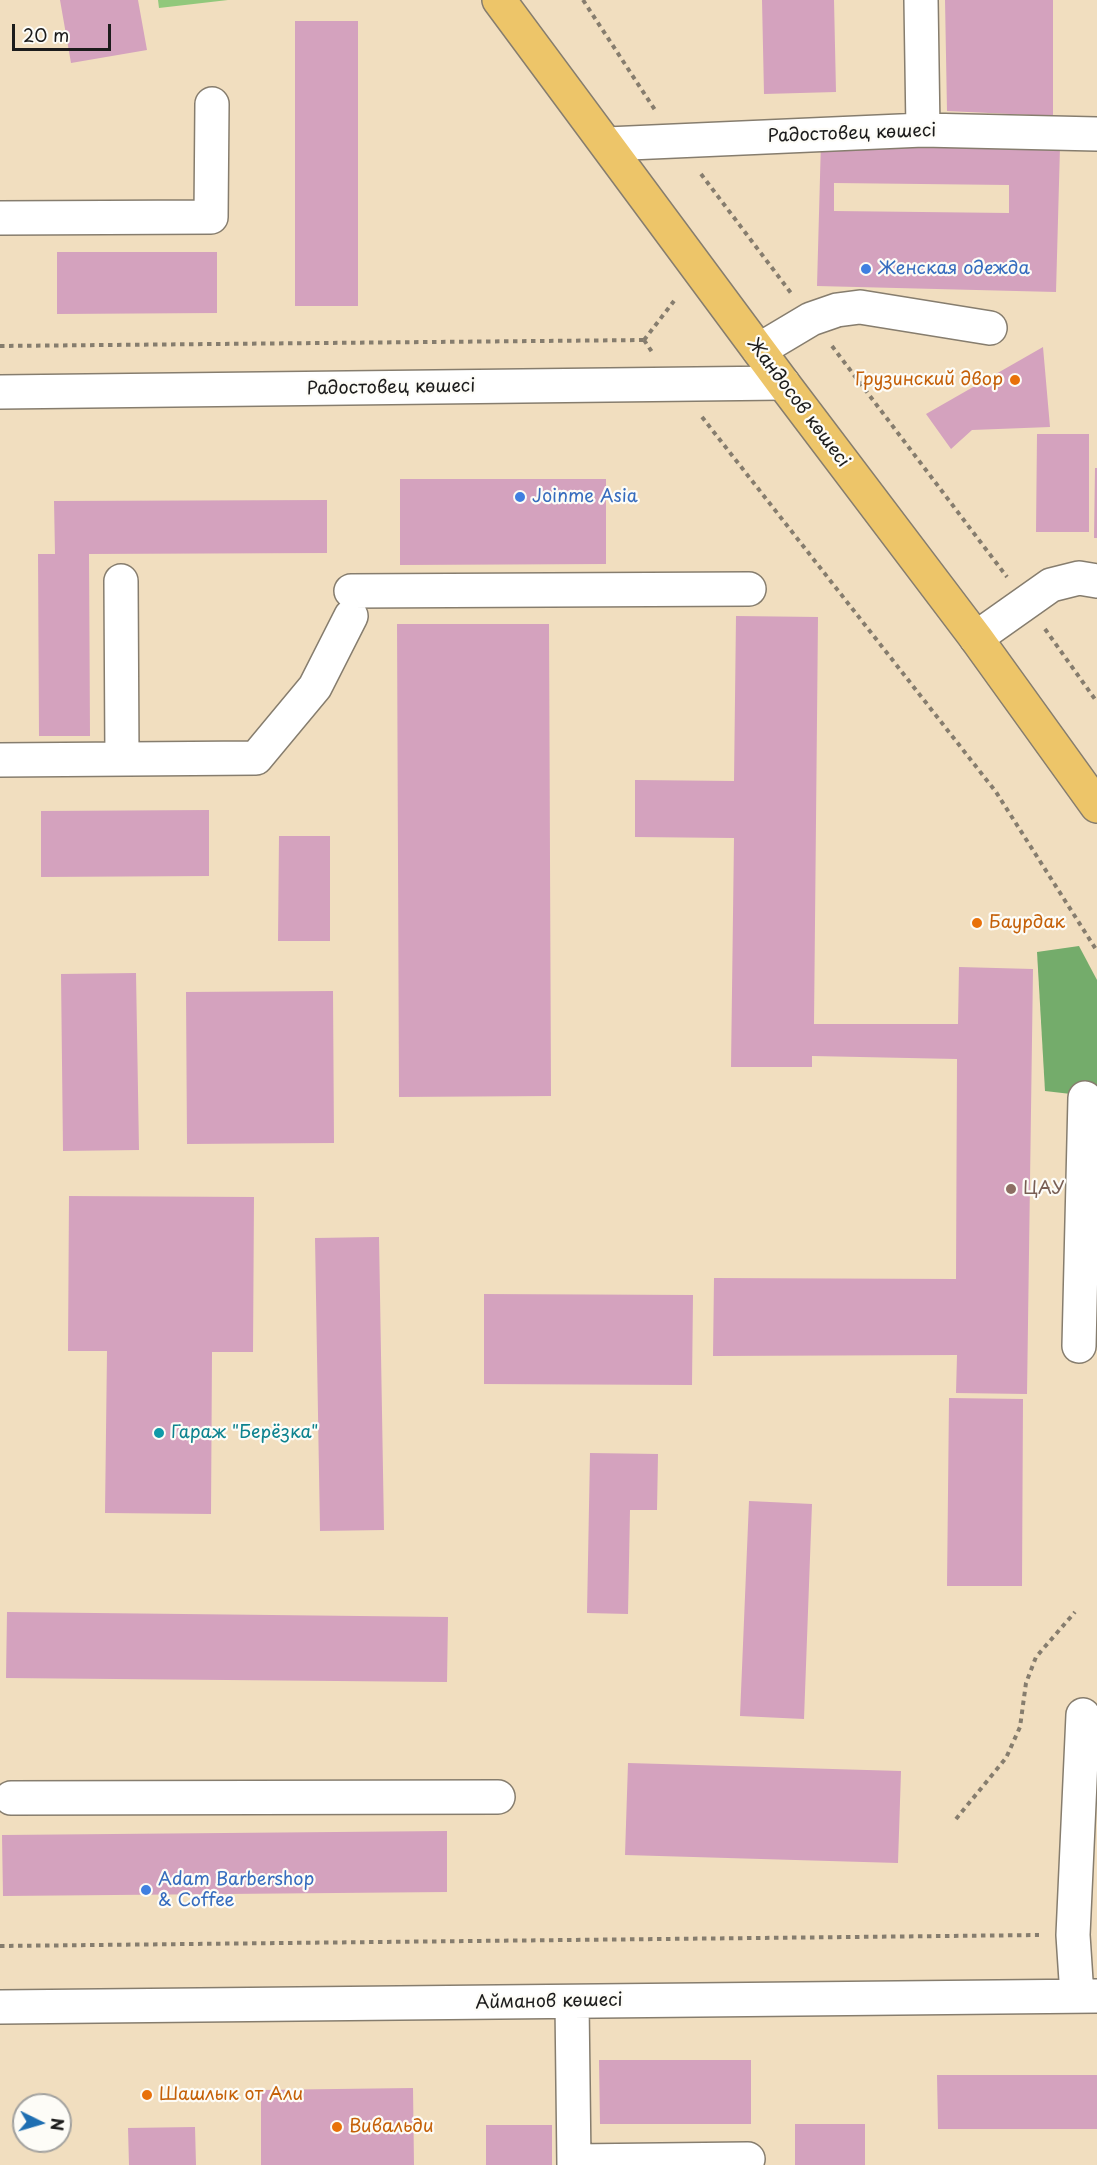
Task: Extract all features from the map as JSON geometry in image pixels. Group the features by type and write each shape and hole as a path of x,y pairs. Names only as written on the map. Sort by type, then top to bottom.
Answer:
{"main road":[{"name":"Жандосов көшесі","path":"499,0 783,383 1092,787"}],"street":[{"path":"921,0 923,130"},
{"path":"0,218 211,217 212,104"},
{"name":"Радостовец көшесі","path":"607,144 923,130 1097,134"},
{"path":"759,350 811,319 837,310 860,307 990,328"},
{"name":"Радостовец көшесі","path":"0,392 783,383"},
{"path":"976,638 1051,585 1079,578 1097,581"},
{"path":"121,582 122,759"},
{"path":"0,760 256,758 315,687 351,603 749,589"},
{"path":"1079,1346 1085,1098"},
{"path":"1083,1715 1073,1935 1087,1996"},
{"path":"10,1798 498,1797"},
{"name":"Айманов көшесі","path":"0,2007 1087,1996"},
{"path":"572,2001 574,2163 748,2159"}],"path":[{"path":"583,0 677,142 1025,602 1097,702"},
{"path":"0,346 644,340 674,301"},
{"path":"676,384 996,792 1097,951"},
{"path":"956,1819 1006,1758 1020,1727 1026,1683 1036,1657 1075,1612"},
{"path":"0,1946 1073,1935"}],"green space":[{"path":"158,0 228,0 159,8"},
{"path":"1079,946 1097,980 1097,1097 1045,1091 1037,952"}],"building":[{"path":"60,0 138,0 147,50 71,63"},
{"path":"762,0 834,0 836,92 764,94"},
{"path":"945,0 1053,0 1053,116 947,111"},
{"path":"295,21 358,21 358,306 295,306"},
{"path":"821,141 1060,147 1056,292 817,286","holes":["834,183 1009,185 1009,213 834,211"]},
{"path":"57,252 217,252 217,313 57,314"},
{"name":"Грузинский двор","path":"1043,347 1050,427 972,430 951,449 926,414"},
{"path":"1037,434 1089,434 1089,532 1036,532"},
{"path":"1095,468 1097,468 1097,538 1094,538"},
{"path":"400,479 606,479 606,564 400,565"},
{"path":"327,500 327,553 89,554 90,736 39,736 38,554 55,554 54,501"},
{"path":"736,616 818,617 814,1024 958,1024 959,967 1033,969 1027,1394 956,1393 957,1355 713,1356 714,1278 956,1279 957,1059 812,1056 812,1067 731,1067 734,838 635,837 635,780 734,781"},
{"path":"397,624 549,624 551,1096 399,1097"},
{"path":"209,810 209,876 41,877 41,811"},
{"path":"279,836 330,836 330,941 278,941"},
{"path":"136,973 139,1150 63,1151 61,974"},
{"path":"333,991 334,1143 187,1144 186,992"},
{"name":"Гараж \"Берёзка\"","path":"69,1196 254,1197 253,1352 212,1352 211,1514 105,1513 107,1351 68,1351"},
{"path":"379,1237 384,1530 320,1531 315,1238"},
{"path":"484,1294 693,1295 692,1385 484,1384"},
{"path":"949,1398 1023,1399 1022,1586 947,1586"},
{"path":"590,1453 658,1454 657,1510 630,1510 628,1614 587,1613"},
{"path":"749,1501 812,1504 804,1719 740,1716"},
{"path":"7,1612 448,1617 447,1682 6,1678"},
{"path":"628,1763 901,1771 898,1863 625,1855"},
{"path":"447,1831 447,1892 3,1896 2,1835"},
{"path":"599,2060 751,2060 751,2124 600,2124"},
{"path":"937,2075 1097,2075 1097,2129 938,2129"},
{"name":"Вивальди","path":"413,2088 414,2165 261,2165 261,2090"},
{"path":"795,2124 865,2124 865,2165 795,2165"},
{"path":"486,2125 552,2125 552,2165 486,2165"},
{"path":"195,2127 196,2165 129,2165 128,2128"}],"place":[{"name":"Женская одежда","path":"866,269"},
{"name":"Грузинский двор","path":"1015,380"},
{"name":"Joinme Asia","path":"520,497"},
{"name":"Баурдак","path":"977,923"},
{"name":"ЦАУ","path":"1011,1189"},
{"name":"Гараж \"Берёзка\"","path":"159,1433"},
{"name":"Adam Barbershop & Coffee","path":"146,1890"},
{"name":"Шашлык от Али","path":"147,2095"},
{"name":"Вивальди","path":"337,2127"}]}
